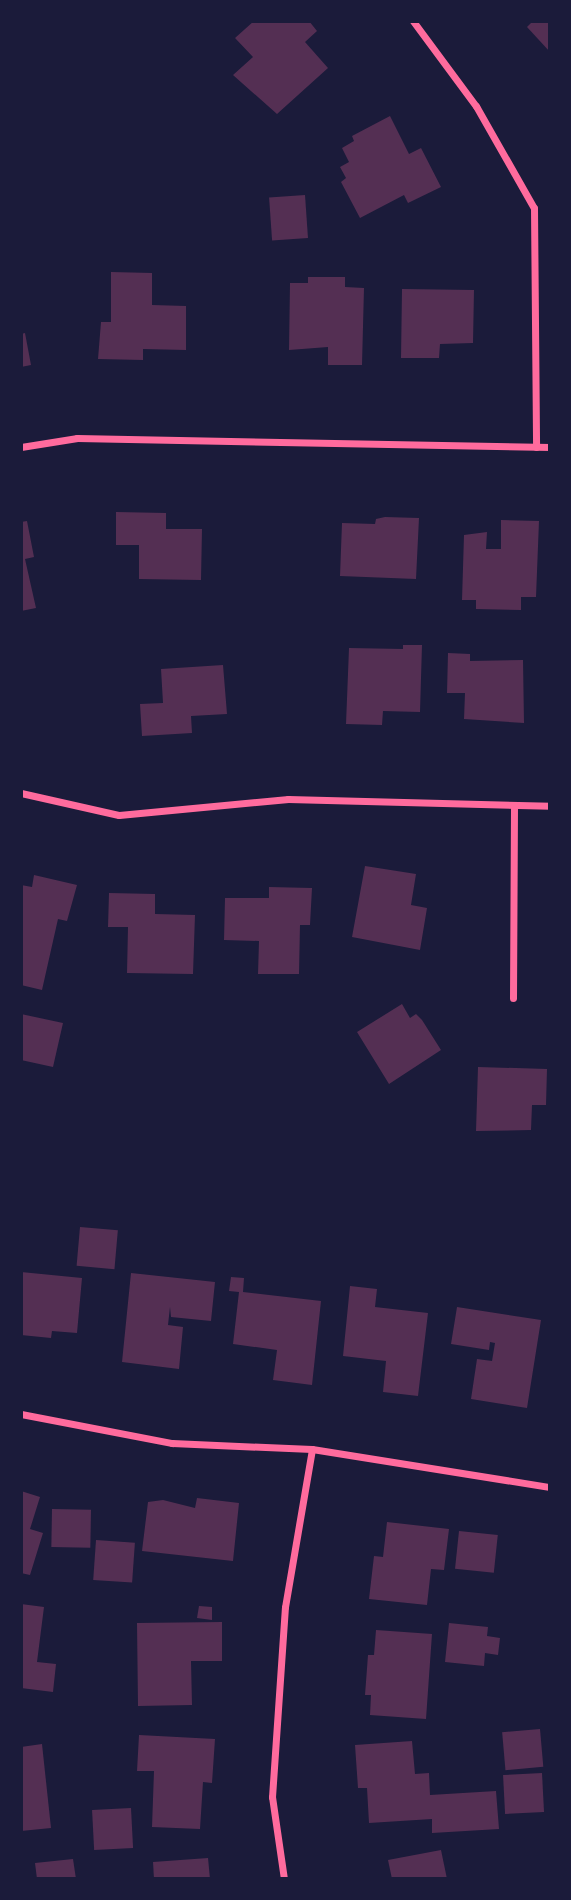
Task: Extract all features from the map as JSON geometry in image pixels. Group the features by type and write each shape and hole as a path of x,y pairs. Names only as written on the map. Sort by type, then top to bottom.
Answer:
{"street":[{"path":"413,21 476,106 534,208 536,447"},
{"path":"21,447 77,438 550,447"},
{"path":"21,793 119,815 288,799 550,806"},
{"path":"513,998 514,805"},
{"path":"21,1414 172,1443 312,1449 550,1487"},
{"path":"284,1879 272,1797 285,1607 312,1449"}],"building":[{"path":"254,21 309,21 317,31 305,42 328,68 277,114 233,75 253,57 235,38"},
{"path":"533,21 550,21 550,52 527,27"},
{"path":"390,116 409,154 421,148 441,187 408,203 404,195 360,218 341,182 346,178 340,167 349,162 342,148 354,141 352,136"},
{"path":"305,195 308,238 272,240 269,198"},
{"path":"111,272 152,273 152,305 186,306 186,350 143,349 143,360 98,359 101,322 111,322"},
{"path":"308,277 345,277 345,287 364,288 362,365 328,365 328,347 289,350 290,283 308,283"},
{"path":"402,289 474,290 473,343 440,344 439,358 401,358"},
{"path":"25,333 31,365 21,367 21,334"},
{"path":"116,512 166,513 166,529 202,529 201,580 139,579 139,545 116,545"},
{"path":"419,518 416,579 340,576 342,523 375,524 376,519"},
{"path":"501,520 539,521 536,597 521,597 521,610 476,609 476,600 462,600 464,535 487,532 486,549 501,549"},
{"path":"27,521 34,557 25,559 36,608 21,611 21,522"},
{"path":"403,645 422,645 420,712 383,711 382,725 346,724 349,648 403,649"},
{"path":"448,653 470,654 470,661 523,660 524,723 464,719 465,693 447,693"},
{"path":"223,665 227,714 191,716 192,733 142,736 140,704 163,703 161,669"},
{"path":"365,866 416,874 411,905 427,908 420,950 352,937"},
{"path":"34,875 77,885 67,921 58,919 42,990 21,985 21,885 32,887"},
{"path":"269,887 312,888 310,925 300,925 299,974 258,974 259,941 224,940 225,898 269,898"},
{"path":"109,893 155,894 155,914 195,915 193,974 127,973 128,927 108,927"},
{"path":"402,1004 410,1018 416,1014 422,1020 441,1050 389,1084 357,1032"},
{"path":"21,1014 63,1023 53,1067 21,1060"},
{"path":"478,1067 547,1069 546,1105 532,1105 531,1130 476,1131"},
{"path":"80,1227 118,1230 114,1269 77,1266"},
{"path":"21,1272 82,1278 77,1333 52,1331 51,1338 21,1335"},
{"path":"131,1273 215,1282 211,1321 171,1317 170,1307 168,1325 183,1327 179,1369 122,1362"},
{"path":"231,1277 244,1278 243,1292 321,1301 312,1385 273,1380 277,1350 233,1344 239,1292 229,1291"},
{"path":"350,1286 377,1289 375,1307 428,1313 418,1396 383,1392 386,1361 343,1356"},
{"path":"457,1307 541,1320 527,1408 471,1399 477,1359 492,1361 495,1343 490,1342 489,1350 451,1344"},
{"path":"21,1491 40,1497 30,1529 43,1533 30,1575 21,1573"},
{"path":"197,1498 239,1503 233,1561 142,1551 148,1502 163,1500 195,1508"},
{"path":"52,1509 91,1510 90,1548 51,1547"},
{"path":"387,1522 449,1529 444,1570 431,1569 427,1605 369,1599 374,1556 383,1557"},
{"path":"459,1531 498,1535 494,1573 455,1569"},
{"path":"96,1540 135,1543 132,1583 93,1580"},
{"path":"21,1604 44,1607 37,1662 56,1664 53,1692 21,1688"},
{"path":"199,1606 212,1607 212,1620 197,1618"},
{"path":"222,1622 222,1661 191,1661 192,1705 138,1706 137,1623"},
{"path":"449,1623 488,1627 487,1636 500,1638 498,1655 485,1653 484,1666 445,1662"},
{"path":"376,1630 432,1634 426,1719 370,1715 371,1695 365,1695 368,1655 374,1655"},
{"path":"540,1729 543,1767 505,1770 502,1732"},
{"path":"139,1735 215,1739 212,1783 203,1782 200,1829 152,1827 154,1771 137,1771"},
{"path":"412,1741 415,1774 429,1773 430,1795 496,1791 499,1829 432,1833 432,1819 369,1823 367,1788 358,1788 355,1745"},
{"path":"42,1744 51,1828 21,1831 21,1747"},
{"path":"542,1773 544,1812 505,1814 503,1775"},
{"path":"131,1808 133,1848 94,1850 92,1810"},
{"path":"441,1850 447,1879 392,1879 388,1860"},
{"path":"208,1858 210,1879 154,1879 153,1862"},
{"path":"73,1859 76,1879 37,1879 35,1863"}]}
